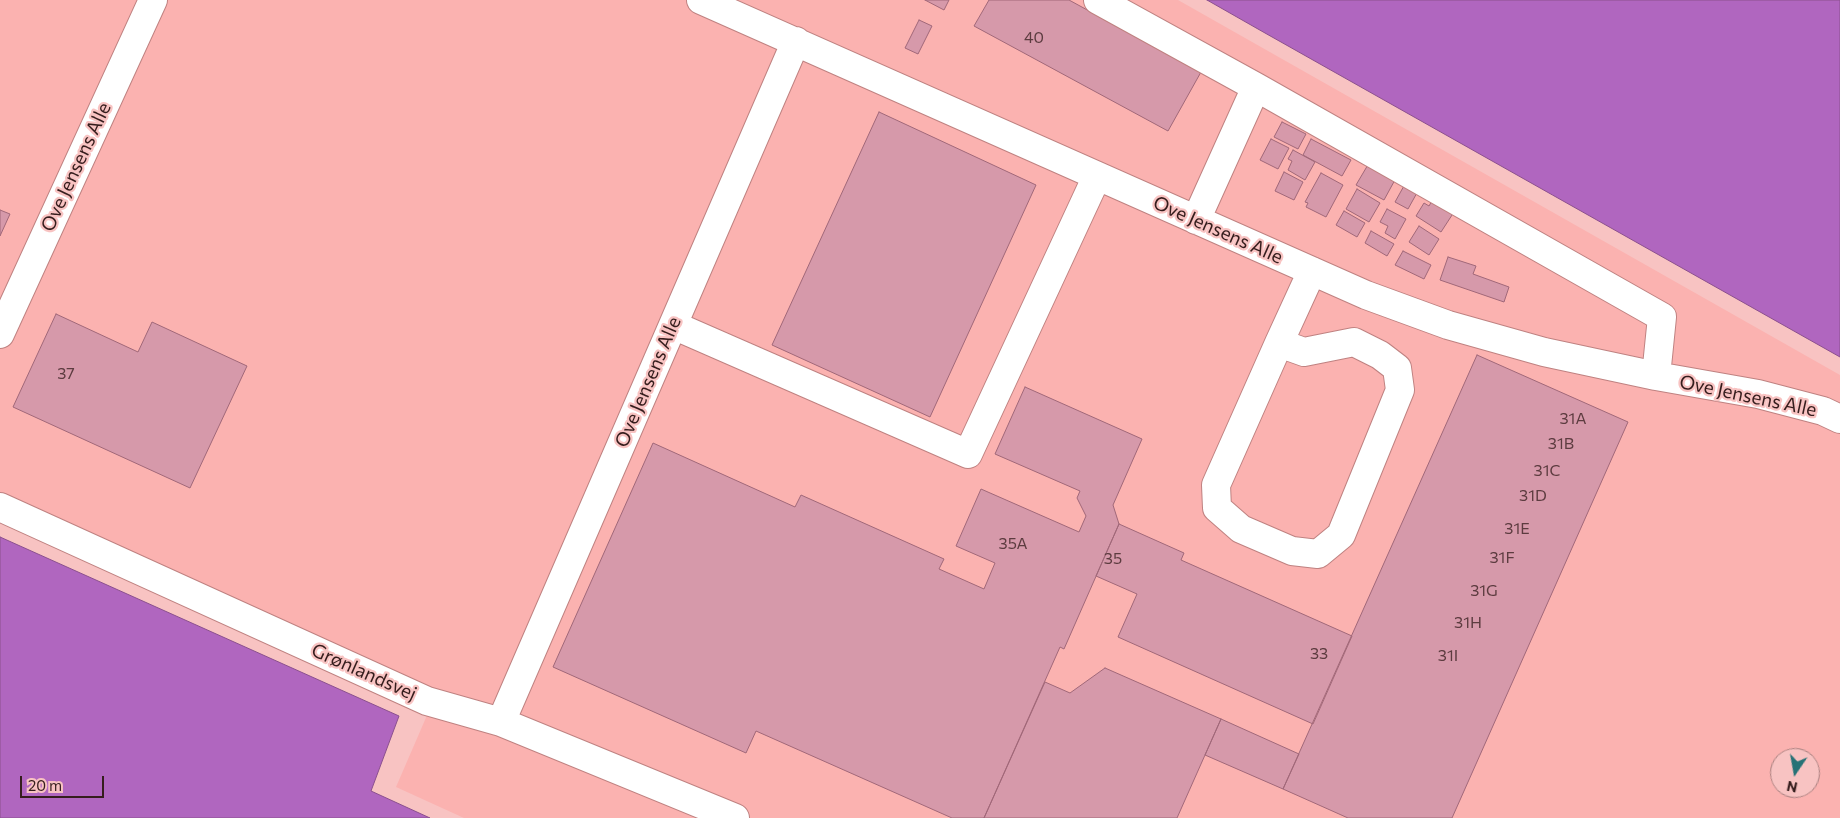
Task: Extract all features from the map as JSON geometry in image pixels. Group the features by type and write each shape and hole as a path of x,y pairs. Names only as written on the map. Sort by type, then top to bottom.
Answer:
{"street":[{"name":"Ove Jensens Alle","path":"0,334 152,0"},
{"name":"Ove Jensens Alle","path":"701,0 1366,295 1448,325 1544,352 1656,376 1758,394 1823,411 1840,419"},
{"name":"Ove Jensens Alle","path":"1098,0 1662,316 1656,376"},
{"name":"Ove Jensens Alle","path":"501,722 796,41"},
{"path":"1196,220 1256,87"},
{"path":"673,325 968,454 1097,176"},
{"path":"1279,343 1304,352 1354,342 1380,354 1397,368 1400,390 1341,535 1318,554 1292,551 1241,529 1217,508 1216,485 1279,343 1312,271"},
{"name":"Grønlandsvej","path":"0,507 427,701 501,722 735,818"}],"shaded area":[{"path":"0,0 1178,0 1840,375 1840,818 464,818 396,787 428,713 0,519"},
{"path":"1207,0 1840,0 1840,357 1265,33"},
{"path":"0,537 399,716 371,791 430,818 0,818"}],"building":[{"path":"925,0 949,0 944,10"},
{"path":"989,0 1069,0 1201,72 1168,131 974,26"},
{"path":"919,20 932,26 918,54 905,48"},
{"path":"879,112 1036,185 930,417 772,345"},
{"path":"1282,122 1306,134 1298,149 1274,137"},
{"path":"1271,139 1289,148 1278,169 1260,160"},
{"path":"1311,139 1351,160 1342,176 1303,155"},
{"path":"1293,150 1315,162 1305,180 1288,170 1292,161 1288,159"},
{"path":"1369,163 1396,178 1384,200 1356,185"},
{"path":"1284,172 1303,182 1294,200 1275,191"},
{"path":"1321,173 1343,185 1326,217 1306,207 1308,203 1305,202"},
{"path":"1405,184 1418,191 1408,209 1395,202"},
{"path":"1357,189 1380,203 1369,222 1346,209"},
{"path":"1433,199 1454,212 1441,232 1416,216 1424,203 1429,206"},
{"path":"1387,209 1406,219 1395,239 1385,233 1388,226 1380,222"},
{"path":"0,210 10,214 0,236"},
{"path":"1344,211 1365,223 1357,237 1336,225"},
{"path":"1419,226 1439,239 1429,255 1409,242"},
{"path":"1371,231 1394,244 1387,256 1365,243"},
{"path":"1403,251 1431,265 1424,279 1395,265"},
{"path":"1448,257 1476,266 1473,274 1509,287 1504,302 1440,280"},
{"path":"56,314 138,352 152,322 247,366 190,488 13,407"},
{"path":"1477,355 1628,422 1452,818 1348,818 1283,789"},
{"path":"1025,387 1142,439 1113,505 1119,524 1064,649 1060,647 984,818 952,818 756,731 746,753 553,667 653,443 795,507 801,495 944,559 939,569 984,589 995,563 956,546 981,489 1079,532 1086,516 1077,498 1080,491 995,454"},
{"path":"1119,524 1184,553 1181,560 1352,636 1313,724 1118,637 1137,594 1096,576"},
{"path":"1105,668 1221,719 1177,818 984,818 1045,682 1070,693"},
{"path":"1221,719 1299,754 1283,789 1205,755"}]}
